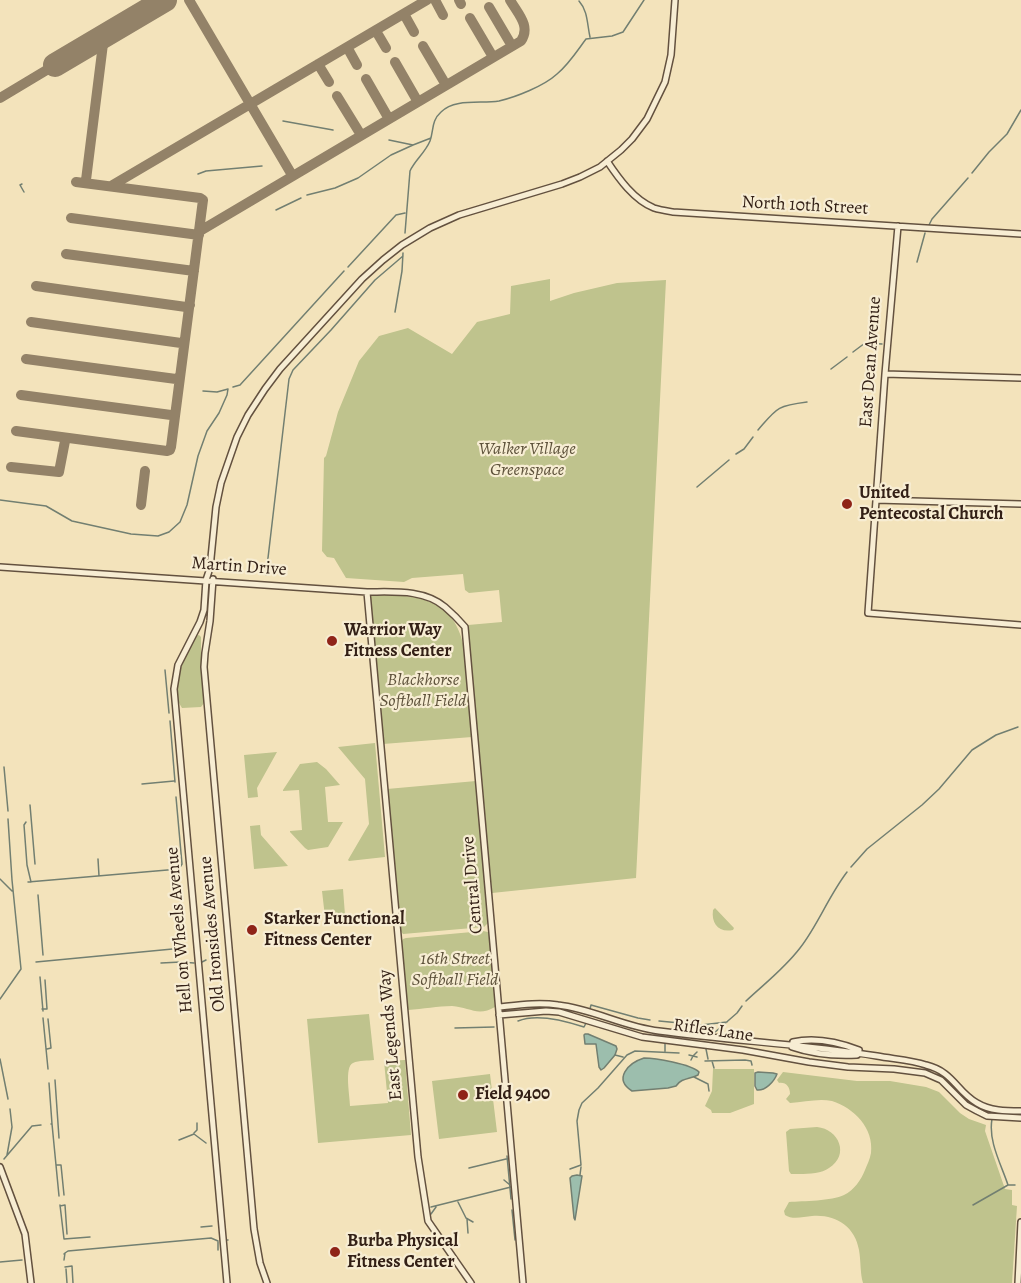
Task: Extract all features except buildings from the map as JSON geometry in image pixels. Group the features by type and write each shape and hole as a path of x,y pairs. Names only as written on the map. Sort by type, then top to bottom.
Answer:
{"street":[{"path":"210,580 212,532 217,496 230,455 248,415 280,369 362,279 402,245 438,224 469,212 571,182 607,162 621,150 637,133 662,90 671,55 675,0"},
{"name":"North 10th Street","path":"607,162 631,191 652,207 666,211 1021,234"},
{"name":"East Dean Avenue","path":"898,226 868,613 1021,625"},
{"path":"885,374 1021,378"},
{"path":"876,500 1021,504"},
{"name":"Martin Drive","path":"0,567 409,593 430,598 444,606 465,627"},
{"name":"Hell on Wheels Avenue","path":"210,580 202,616 178,665 174,689 227,1283"},
{"name":"Old Ironsides Avenue","path":"210,580 210,621 204,660 254,1229 260,1263 267,1283"},
{"name":"East Legends Way","path":"367,592 417,1157 428,1221 471,1283"},
{"name":"Central Drive","path":"465,627 523,1283"},
{"name":"Rifles Lane","path":"499,1007 557,1004 651,1030 843,1050 925,1064 945,1073 975,1102 984,1107 1021,1111"},
{"name":"Rifles Lane","path":"499,1015 538,1011 559,1012 649,1038 848,1067 925,1073 940,1080 966,1105 987,1116 1021,1118"},
{"path":"0,1167 25,1234 31,1283"},
{"path":"1018,1283 1021,1222"}],"green space":[{"name":"Walker Village Greenspace","path":"550,279 550,301 617,283 666,280 636,878 492,893 468,625 502,622 499,590 469,593 465,590 463,574 412,578 404,582 346,578 334,558 327,557 322,551 324,458 338,412 359,361 379,336 408,328 452,354 477,322 510,314 511,286"},
{"name":"Blackhorse Softball Field","path":"373,594 418,598 442,608 451,617 459,630 464,647 472,737 383,744 370,598"},
{"path":"196,636 201,637 204,703 201,707 182,708 177,691 180,671"},
{"path":"375,743 385,857 349,861 369,824 365,779 338,747"},
{"path":"277,752 257,788 258,797 248,798 244,755"},
{"path":"317,762 340,785 325,787 328,822 343,822 328,847 308,850 290,832 302,830 299,790 283,790 300,764"},
{"path":"476,781 488,923 484,927 403,934 399,929 387,789"},
{"path":"260,825 261,835 288,866 254,869 250,826"},
{"path":"343,889 345,915 325,917 322,891"},
{"path":"715,908 734,928 733,930 720,929 717,926 713,919"},
{"name":"16th Street Softball Field","path":"488,932 489,935 495,1007 484,1011 452,1006 408,1010 401,943 403,939"},
{"path":"369,1014 374,1060 358,1061 350,1066 348,1076 350,1106 388,1103 384,1061 405,1060 411,1135 318,1143 307,1019"},
{"path":"713,1069 754,1069 754,1104 730,1113 712,1113 705,1106 712,1091"},
{"path":"783,1072 857,1081 890,1081 926,1087 939,1092 969,1119 986,1125 985,1131 1005,1189 1012,1190 1012,1205 1017,1206 1012,1283 863,1283 857,1242 843,1223 828,1217 794,1218 785,1215 784,1211 789,1202 832,1198 844,1195 851,1190 865,1170 871,1155 871,1144 866,1127 861,1120 840,1104 822,1100 790,1103 786,1099 790,1094 788,1087 777,1080"},
{"name":"Field 9400","path":"490,1074 497,1132 439,1139 432,1081"},
{"path":"817,1127 831,1132 836,1137 839,1143 839,1156 835,1163 821,1172 791,1174 786,1132 790,1129"}],"shaded area":[{"path":"585,1034 616,1046 615,1055 601,1070 596,1044 585,1044"},
{"path":"644,1058 681,1064 699,1072 698,1075 683,1080 676,1086 632,1091 626,1086 623,1077 628,1067"},
{"path":"755,1073 777,1074 769,1085 757,1090"},
{"path":"577,1175 582,1176 575,1220 570,1178"}],"waterway":[{"path":"405,233 410,171 428,145 434,122 441,112 461,103 499,101 545,83 565,66 586,39 612,36 623,32 644,0"},
{"path":"579,1 586,13 590,37"},
{"path":"972,173 1007,134 1021,110"},
{"path":"283,121 333,130"},
{"path":"389,140 413,145 431,138"},
{"path":"307,195 335,188 358,178 391,155 413,145"},
{"path":"198,174 206,171 262,166"},
{"path":"929,225 968,178"},
{"path":"22,184 20,185 24,192"},
{"path":"276,210 301,198"},
{"path":"348,267 396,215 405,213"},
{"path":"917,262 925,233"},
{"path":"395,312 403,253"},
{"path":"266,575 289,379 293,370 375,280 403,256"},
{"path":"233,387 240,385 344,271"},
{"path":"853,352 865,343 882,344"},
{"path":"831,369 847,357"},
{"path":"0,500 46,506 72,521 131,534 158,536 169,532 180,522 187,505 198,456 207,431 219,413 228,389 217,392 203,391"},
{"path":"758,430 778,409 807,402"},
{"path":"736,454 744,449 753,437"},
{"path":"697,487 729,460"},
{"path":"165,670 169,713"},
{"path":"170,721 175,782"},
{"path":"851,867 867,849 939,789 972,750 996,735 1018,727"},
{"path":"4,767 8,811"},
{"path":"142,784 174,781"},
{"path":"28,882 179,869 182,864 176,797"},
{"path":"30,805 35,864"},
{"path":"0,999 21,969 8,819"},
{"path":"26,822 24,825 27,865 31,882"},
{"path":"98,859 99,876"},
{"path":"746,1001 794,956 847,872"},
{"path":"0,879 12,891"},
{"path":"38,895 43,955"},
{"path":"36,962 183,948"},
{"path":"202,962 206,960"},
{"path":"161,963 194,963"},
{"path":"40,977 43,1011"},
{"path":"42,1009 47,1009 45,980"},
{"path":"590,1009 591,1005 650,1020"},
{"path":"714,1033 742,1006"},
{"path":"43,1018 48,1069"},
{"path":"518,1021 542,1018 560,1020 584,1027 586,1023"},
{"path":"47,1049 51,1048 48,1019"},
{"path":"659,1021 701,1025 727,1022"},
{"path":"455,1028 494,1027"},
{"path":"665,1043 665,1051"},
{"path":"706,1049 708,1059"},
{"path":"570,1169 581,1165 577,1121 582,1103 627,1055 635,1051 679,1053"},
{"path":"689,1055 693,1056 697,1052"},
{"path":"615,1055 623,1057"},
{"path":"691,1060 693,1056 697,1057"},
{"path":"0,1059 8,1099"},
{"path":"705,1061 745,1060 751,1061 752,1065"},
{"path":"712,1061 714,1068"},
{"path":"694,1077 708,1084 709,1091"},
{"path":"55,1080 59,1138"},
{"path":"49,1083 52,1124"},
{"path":"7,1155 12,1127 10,1109"},
{"path":"992,1119 992,1136 996,1152 1008,1185 1015,1185"},
{"path":"194,1133 197,1130 197,1123"},
{"path":"51,1124 59,1196"},
{"path":"4,1159 32,1126 41,1125"},
{"path":"179,1140 194,1134 206,1143"},
{"path":"507,1156 511,1199"},
{"path":"469,1168 506,1159"},
{"path":"56,1165 61,1165 64,1195"},
{"path":"580,1175 581,1167"},
{"path":"504,1180 510,1185"},
{"path":"973,1205 1008,1185"},
{"path":"431,1207 511,1187"},
{"path":"458,1202 466,1218 473,1222"},
{"path":"60,1205 64,1239 90,1237"},
{"path":"60,1206 65,1205 67,1234"},
{"path":"431,1214 436,1207"},
{"path":"512,1210 515,1240"},
{"path":"467,1219 468,1233"},
{"path":"201,1227 212,1226"},
{"path":"65,1253 211,1238 218,1241"},
{"path":"218,1242 218,1250"},
{"path":"64,1254 64,1260"},
{"path":"0,1262 22,1260"},
{"path":"65,1267 72,1266 73,1283"},
{"path":"66,1269 67,1283"}],"taxiway":[{"path":"189,0 292,175"},
{"path":"111,186 427,0"},
{"path":"435,0 443,15"},
{"path":"459,0 461,4"},
{"path":"200,231 521,41 524,36 524,25 510,0"},
{"path":"489,7 512,46"},
{"path":"404,14 414,32"},
{"path":"470,18 493,57"},
{"path":"376,31 386,48"},
{"path":"86,180 104,36"},
{"path":"423,46 446,85"},
{"path":"347,47 357,65"},
{"path":"395,62 418,102"},
{"path":"318,64 329,82"},
{"path":"0,98 55,65"},
{"path":"366,79 389,119"},
{"path":"337,96 361,135"},
{"path":"16,431 167,451 171,447 203,200 76,182"},
{"path":"71,218 199,235"},
{"path":"66,254 194,271"},
{"path":"36,286 186,307 190,305"},
{"path":"31,322 181,343"},
{"path":"26,359 176,379 180,376"},
{"path":"21,395 171,415"},
{"path":"11,467 59,472 65,441 68,438"},
{"path":"141,505 145,471"}],"runway":[{"path":"55,65 165,0"}],"place":[{"name":"United Pentecostal Church","path":"847,504"},
{"name":"Warrior Way Fitness Center","path":"332,641"},
{"name":"Starker Functional Fitness Center","path":"252,930"},
{"name":"Field 9400","path":"463,1095"},
{"name":"Burba Physical Fitness Center","path":"335,1252"}]}
